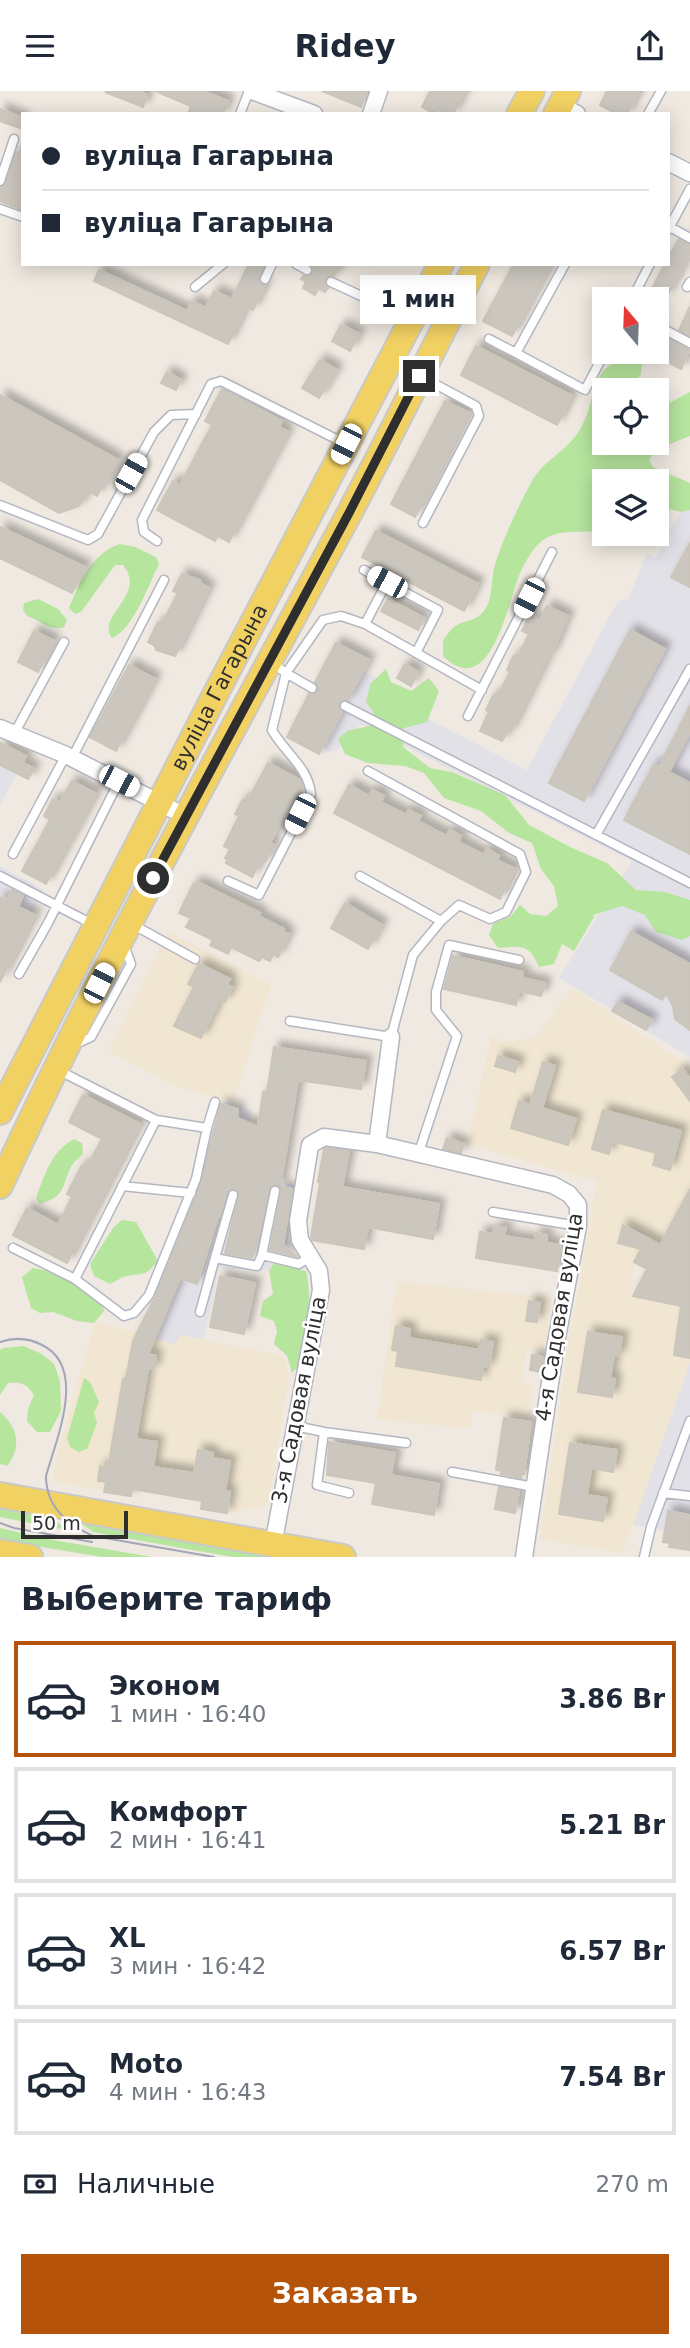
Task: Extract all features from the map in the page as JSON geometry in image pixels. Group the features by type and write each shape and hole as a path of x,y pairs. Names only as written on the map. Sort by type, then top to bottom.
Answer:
{"main road":[{"path":"520,112 532,91"},
{"name":"вуліца Гагарына","path":"0,1112 440,266"},
{"name":"вуліца Гагарына","path":"0,1186 59,1059 186,816 277,667 349,513 476,266"},
{"path":"320,498 349,513"},
{"path":"0,1495 343,1557"},
{"path":"3,1554 30,1557"}],"street":[{"path":"251,91 309,112"},
{"path":"372,112 379,91"},
{"path":"670,163 690,173"},
{"path":"7,731 69,757 186,816"},
{"path":"377,1144 391,1037"},
{"name":"3-я Садовая вуліца","path":"273,1545 321,1290 319,1271 300,1240 298,1221 310,1145 324,1137 377,1144"},
{"name":"4-я Садовая вуліца","path":"377,1144 553,1185 569,1193 578,1205 578,1226 556,1343 524,1557"}],"lane":[{"path":"241,112 251,91"},
{"path":"649,112 661,91"},
{"path":"0,181 14,139"},
{"path":"670,227 690,189"},
{"path":"0,209 21,216"},
{"path":"670,229 690,238"},
{"path":"195,287 221,266"},
{"path":"265,279 271,266"},
{"path":"300,266 307,269"},
{"path":"516,353 564,266"},
{"path":"638,287 649,266"},
{"path":"331,282 411,320"},
{"path":"669,332 690,343"},
{"path":"489,339 585,390 599,364"},
{"path":"419,376 476,406 479,416 423,523"},
{"path":"157,541 144,532 142,520 211,384 221,381 346,444"},
{"path":"0,505 88,540 98,534 154,432 171,415 196,414"},
{"path":"468,716 552,552"},
{"path":"364,570 438,610 416,653"},
{"path":"13,854 69,757 164,580"},
{"path":"365,624 387,582"},
{"path":"228,881 259,895 311,794 310,782 303,768 280,744 272,730 277,667 323,619 341,616 365,624 482,690"},
{"path":"7,731 64,642"},
{"path":"277,667 312,688"},
{"path":"596,835 690,669"},
{"path":"345,706 690,883"},
{"path":"290,1021 391,1037 413,955 441,921 459,905 490,919 506,912 526,872 520,855 368,771"},
{"path":"19,974 57,906 119,781"},
{"path":"0,876 97,926"},
{"path":"360,876 441,921"},
{"path":"126,930 195,958"},
{"path":"418,1155 457,1036 436,1010 436,992 449,945 519,960"},
{"path":"59,1059 156,1120 207,1128"},
{"path":"13,1248 75,1279 124,1315 134,1313 149,1295 191,1193 215,1102"},
{"path":"75,1279 156,1120"},
{"path":"122,1186 191,1193"},
{"path":"215,1258 257,1266 275,1191"},
{"path":"200,1312 233,1195"},
{"path":"493,1212 578,1226"},
{"path":"261,1255 299,1263 311,1256"},
{"path":"644,1557 651,1527 690,1421"},
{"path":"295,1426 406,1443"},
{"path":"324,1432 317,1485 349,1493"},
{"path":"452,1472 534,1487"},
{"path":"663,1493 690,1496"}],"shaded area":[{"path":"690,493 690,1057 559,978 632,861 361,724 337,750 319,754 363,671 420,699 416,713 527,770 618,601 628,599 647,554 656,558 662,546 669,546 669,533"},
{"path":"0,743 26,756 0,805"},
{"path":"0,866 44,890 31,913 35,916 0,982"},
{"path":"168,932 271,985 233,1102 174,1086 108,1050"},
{"path":"573,989 690,1066 690,1189 660,1245 647,1238 634,1262 630,1295 681,1309 674,1355 690,1358 690,1362 621,1553 540,1539 567,1352 597,1181 467,1144 492,1034 501,1042 534,1038"},
{"path":"220,1101 251,1110 244,1171 296,1185 287,1245 299,1254 300,1270 274,1263 269,1271 219,1268 204,1340 181,1335 176,1345 139,1334 183,1227"},
{"path":"397,1281 552,1298 544,1350 527,1348 521,1381 533,1385 529,1417 472,1412 470,1428 377,1420"},
{"path":"95,1321 175,1345 180,1335 284,1356 289,1374 269,1505 227,1513 201,1509 201,1500 132,1489 131,1496 54,1482 53,1472"},
{"path":"690,1362 690,1550 669,1547 669,1543 663,1542 664,1531 633,1525"}],"green space":[{"path":"642,364 638,378 599,378 608,366"},
{"path":"690,392 690,436 669,444 669,403"},
{"path":"592,397 592,455 653,455 649,460 658,469 592,469 592,531 560,533 546,538 538,545 520,573 495,643 485,658 474,667 460,667 443,656 443,640 453,628 479,616 487,606 499,554 532,481 574,438 585,419"},
{"path":"669,474 690,483 690,510 681,512 669,509"},
{"path":"120,544 135,547 156,557 159,564 127,626 112,638 110,622 129,586 129,576 123,565 115,565 81,612 75,614 69,608 82,579 95,561 110,548"},
{"path":"38,599 58,609 67,620 64,627 50,627 27,616 23,610 24,603"},
{"path":"386,669 391,682 411,691 429,678 439,691 427,722 404,728 403,747 430,768 452,772 505,795 529,825 607,863 636,890 665,892 690,900 690,936 682,940 656,932 645,915 622,906 593,915 574,951 562,944 554,964 539,967 532,954 524,948 498,948 489,935 493,924 511,916 520,905 530,914 546,916 558,906 554,886 541,869 532,843 509,833 481,811 444,798 424,773 405,766 368,763 345,754 338,739 347,731 369,726 374,713 366,702 370,684"},
{"path":"74,1139 82,1143 83,1154 72,1165 59,1194 40,1204 36,1198 50,1164 60,1150"},
{"path":"122,1220 136,1222 158,1261 147,1272 110,1284 94,1276 90,1264 113,1228"},
{"path":"274,1263 306,1271 308,1279 308,1342 302,1362 292,1373 287,1356 274,1344 277,1331 274,1321 260,1316 263,1301 273,1294 269,1271"},
{"path":"33,1268 61,1274 102,1302 104,1311 94,1323 77,1321 53,1312 40,1313 31,1308 22,1277"},
{"path":"24,1346 42,1354 54,1364 60,1381 61,1411 50,1432 37,1432 27,1421 28,1409 34,1395 26,1386 17,1382 8,1383 0,1395 0,1350"},
{"path":"84,1378 90,1382 99,1402 94,1413 97,1423 87,1449 79,1452 70,1447 67,1438"},
{"path":"0,1412 11,1424 16,1438 15,1452 7,1466 0,1464"},
{"path":"0,1509 54,1519 66,1530 0,1517"},
{"path":"76,1520 285,1557 233,1557 181,1548 93,1532"},
{"path":"0,1528 152,1557 102,1557 0,1540"}],"building":[{"path":"139,91 147,95 143,107 105,92"},
{"path":"155,91 203,91 228,101 224,112 189,112 191,106"},
{"path":"322,91 367,91 361,107"},
{"path":"430,91 465,91 454,112 431,112 422,107"},
{"path":"607,91 639,91 628,112 613,112 600,105"},
{"path":"0,109 21,117 21,128 0,121"},
{"path":"16,152 21,154 21,209 0,201 0,187 6,183"},
{"path":"679,239 690,244 690,254 669,292 669,287 653,287 664,266 670,266 670,255"},
{"path":"248,266 264,266 258,279 265,285 253,310 246,307 228,344 94,281 99,270 187,311 192,301 206,308 214,291 232,299"},
{"path":"311,266 339,266 334,276 325,279 328,288 325,292 318,288 315,295 303,288 306,282 301,279 313,273"},
{"path":"513,266 550,266 512,336 483,321"},
{"path":"690,307 690,336 679,330"},
{"path":"341,325 359,334 350,351 332,341"},
{"path":"669,339 690,349 681,369 669,363"},
{"path":"476,346 572,396 557,425 461,375"},
{"path":"320,360 337,370 319,398 302,388"},
{"path":"167,372 181,380 176,390 161,383"},
{"path":"222,389 282,421 279,427 288,432 229,542 218,536 215,541 157,510 173,481 180,485 212,425 205,421"},
{"path":"0,395 118,460 97,496 88,491 79,506 59,513 0,480"},
{"path":"445,401 469,413 415,517 391,504"},
{"path":"0,527 85,567 72,593 0,558"},
{"path":"376,531 478,584 464,611 362,557"},
{"path":"690,543 690,587 671,577"},
{"path":"182,574 200,580 201,584 209,588 175,656 156,650 155,646 148,642 158,622 162,624 178,593 173,591"},
{"path":"388,599 424,618 418,630 381,611"},
{"path":"547,606 568,616 552,654 550,653 510,732 508,730 502,741 480,731 489,712 486,710 494,694 498,696 510,672 507,670 514,655 518,657 529,634 522,631 527,621 531,623 534,617 540,620"},
{"path":"630,630 665,649 584,801 549,783"},
{"path":"34,631 54,641 38,672 18,662"},
{"path":"336,643 369,660 348,700 340,702 342,712 319,754 287,737 309,694 318,691 315,682"},
{"path":"405,664 418,672 411,686 397,678"},
{"path":"129,665 155,679 116,751 90,737"},
{"path":"690,706 690,732 669,772 690,783 690,854 624,820 654,764 659,767"},
{"path":"0,743 26,756 23,763 34,769 28,779 0,765"},
{"path":"268,763 300,780 302,784 292,801 297,804 288,821 283,818 270,843 274,845 265,862 261,860 252,877 226,863 225,858 230,849 224,846 239,816 235,814 243,799 247,802"},
{"path":"72,781 96,794 46,884 22,871 50,820 44,816 53,799 60,802"},
{"path":"349,785 369,796 372,790 384,796 381,802 406,815 409,810 421,816 418,821 446,836 450,830 461,836 458,842 484,855 487,849 499,856 497,860 515,869 500,899 334,813"},
{"path":"194,883 200,883 260,913 258,916 284,929 283,932 289,934 278,957 273,954 270,961 262,957 259,961 231,947 228,954 210,945 213,940 186,927 191,918 179,913"},
{"path":"12,890 23,895 18,907 35,915 0,982 0,897 7,901"},
{"path":"345,903 382,925 368,949 331,928"},
{"path":"631,932 690,964 690,1030 675,1019 673,1006 666,993 662,1000 610,970"},
{"path":"453,956 523,972 522,978 545,983 541,996 519,991 516,1005 444,989"},
{"path":"199,964 230,979 227,985 232,987 225,1002 220,999 201,1038 174,1026 194,987 188,984"},
{"path":"618,1002 652,1020 646,1030 612,1011"},
{"path":"274,1047 366,1061 361,1089 298,1080 280,1187 274,1185 269,1189 252,1258 225,1253 239,1196 237,1190 231,1189 218,1217 197,1284 180,1278 148,1354 156,1356 154,1369 148,1368 136,1439 157,1442 153,1467 194,1473 198,1450 213,1453 212,1458 230,1461 225,1491 230,1492 227,1513 201,1509 202,1501 132,1489 131,1496 104,1492 106,1482 98,1481 100,1466 108,1468 123,1379 126,1379 133,1341 155,1297 197,1194 221,1104 238,1109 237,1118 258,1127"},
{"path":"498,1056 518,1062 515,1072 495,1066"},
{"path":"543,1062 555,1066 542,1108 576,1119 568,1145 511,1128 519,1101 530,1105"},
{"path":"683,1069 690,1079 690,1101 672,1077"},
{"path":"83,1095 140,1124 67,1263 13,1235 27,1208 58,1225 72,1197 67,1194 82,1165 87,1167 102,1139 69,1122"},
{"path":"603,1110 681,1131 670,1170 653,1165 656,1153 612,1141 609,1154 592,1149"},
{"path":"447,1138 464,1144 461,1153 443,1149"},
{"path":"326,1148 349,1151 342,1187 439,1204 433,1239 368,1227 364,1249 312,1240 318,1182"},
{"path":"280,1187 292,1189 283,1246 298,1257 270,1250"},
{"path":"690,1189 690,1358 674,1355 681,1306 633,1296 647,1269 634,1262 641,1249 618,1243 623,1225 660,1245"},
{"path":"495,1227 506,1228 504,1236 535,1241 536,1233 547,1235 546,1243 561,1245 557,1271 476,1258 480,1232 493,1234"},
{"path":"220,1276 255,1283 244,1334 210,1327"},
{"path":"529,1301 540,1303 537,1322 526,1321"},
{"path":"396,1326 410,1329 409,1338 479,1350 481,1340 493,1342 489,1367 483,1366 481,1380 396,1366 398,1351 392,1350"},
{"path":"588,1332 622,1337 619,1356 614,1355 610,1378 615,1379 612,1397 578,1392"},
{"path":"532,1355 543,1357 541,1372 530,1370"},
{"path":"504,1418 531,1422 524,1474 521,1478 501,1474 502,1471 496,1470"},
{"path":"329,1442 395,1453 391,1475 439,1484 434,1515 372,1504 376,1483 327,1475"},
{"path":"570,1443 617,1450 613,1472 591,1468 587,1495 607,1498 603,1521 559,1514"},
{"path":"499,1487 519,1491 515,1513 495,1509"},
{"path":"668,1511 690,1515 690,1550 669,1547 670,1543 663,1542"}],"tram line":[{"path":"0,1342 16,1339 42,1345 56,1355 63,1370 65,1405 46,1476 50,1497 60,1513 93,1536 214,1557"},
{"path":"0,1523 92,1542"}],"route":[{"path":"153,878 349,513 419,376"}]}
